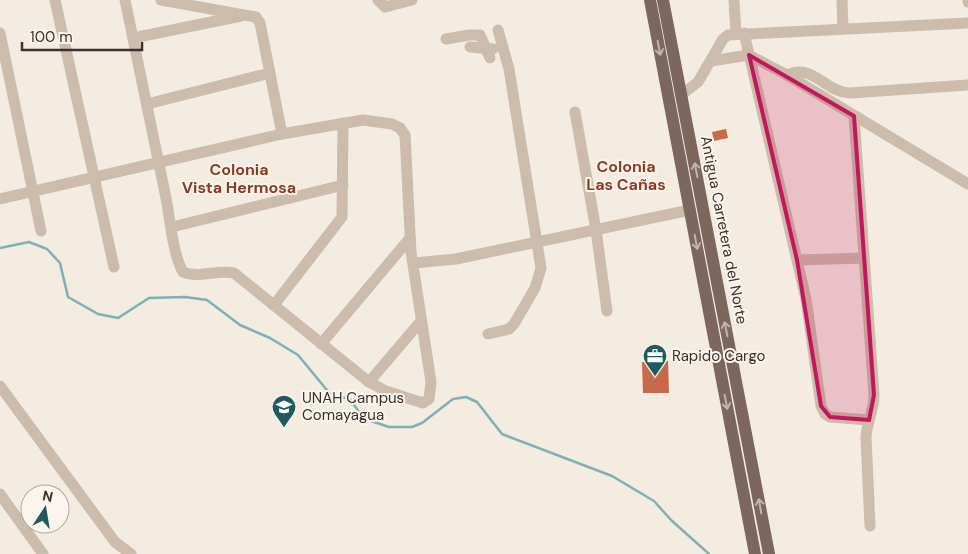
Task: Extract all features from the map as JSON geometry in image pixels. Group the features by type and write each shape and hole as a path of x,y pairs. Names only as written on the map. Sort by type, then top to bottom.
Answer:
{"main road":[{"name":"Antigua Carretera del Norte","path":"650,0 755,554"},
{"name":"Antigua Carretera del Norte","path":"663,0 769,554"}],"street":[{"path":"55,0 96,177 114,267"},
{"path":"0,199 33,192 158,162 282,134 363,120 392,124 400,128 404,135 410,238 431,382 429,399 424,402 386,391 369,382 234,272 227,271 194,275 183,272 158,162 125,0"},
{"path":"161,0 248,14 256,17 260,23 282,134"},
{"path":"378,0 385,7 412,0"},
{"path":"734,0 740,33 749,55 806,299 821,406 825,414 830,417 869,420"},
{"path":"842,0 843,29"},
{"path":"133,38 248,14"},
{"path":"681,95 694,87 723,39 740,33 968,23"},
{"path":"488,334 509,329 535,288 541,268 509,69 498,30"},
{"path":"0,33 42,231"},
{"path":"446,39 469,34 480,35 488,53"},
{"path":"470,47 488,53 504,50"},
{"path":"711,61 749,55 787,75 968,184"},
{"path":"787,75 796,71 806,71 835,90 850,93 968,85"},
{"path":"147,104 270,73"},
{"path":"575,112 596,230 607,311"},
{"path":"854,116 874,396 874,406 866,437 870,526"},
{"path":"274,305 342,217 343,123"},
{"path":"172,227 343,185"},
{"path":"414,263 456,259 690,210"},
{"path":"321,344 410,238"},
{"path":"797,260 864,258"},
{"path":"369,382 421,321"},
{"path":"0,386 115,542 131,554"},
{"path":"0,494 43,554"}],"highlighted area":[{"path":"749,55 854,116 874,395 869,420 830,417 821,406 797,260"}],"building":[{"path":"726,129 728,138 714,141 712,132"},
{"name":"Rapido Cargo","path":"668,361 669,393 643,393 642,362"}],"waterway":[{"path":"0,248 29,242 47,249 60,263 68,297 98,314 118,318 149,298 185,297 207,300 240,325 270,338 298,355 331,395 350,399 359,412 371,421 389,427 412,427 422,423 453,399 466,397 477,402 502,434 612,476 654,501 671,520 709,554"}],"place":[{"name":"Rapido Cargo","path":"655,377"},
{"name":"UNAH Campus Comayagua","path":"284,428"}],"district":[{"name":"Colonia Las Cañas","path":"626,175"},
{"name":"Colonia Vista Hermosa","path":"239,178"}]}
